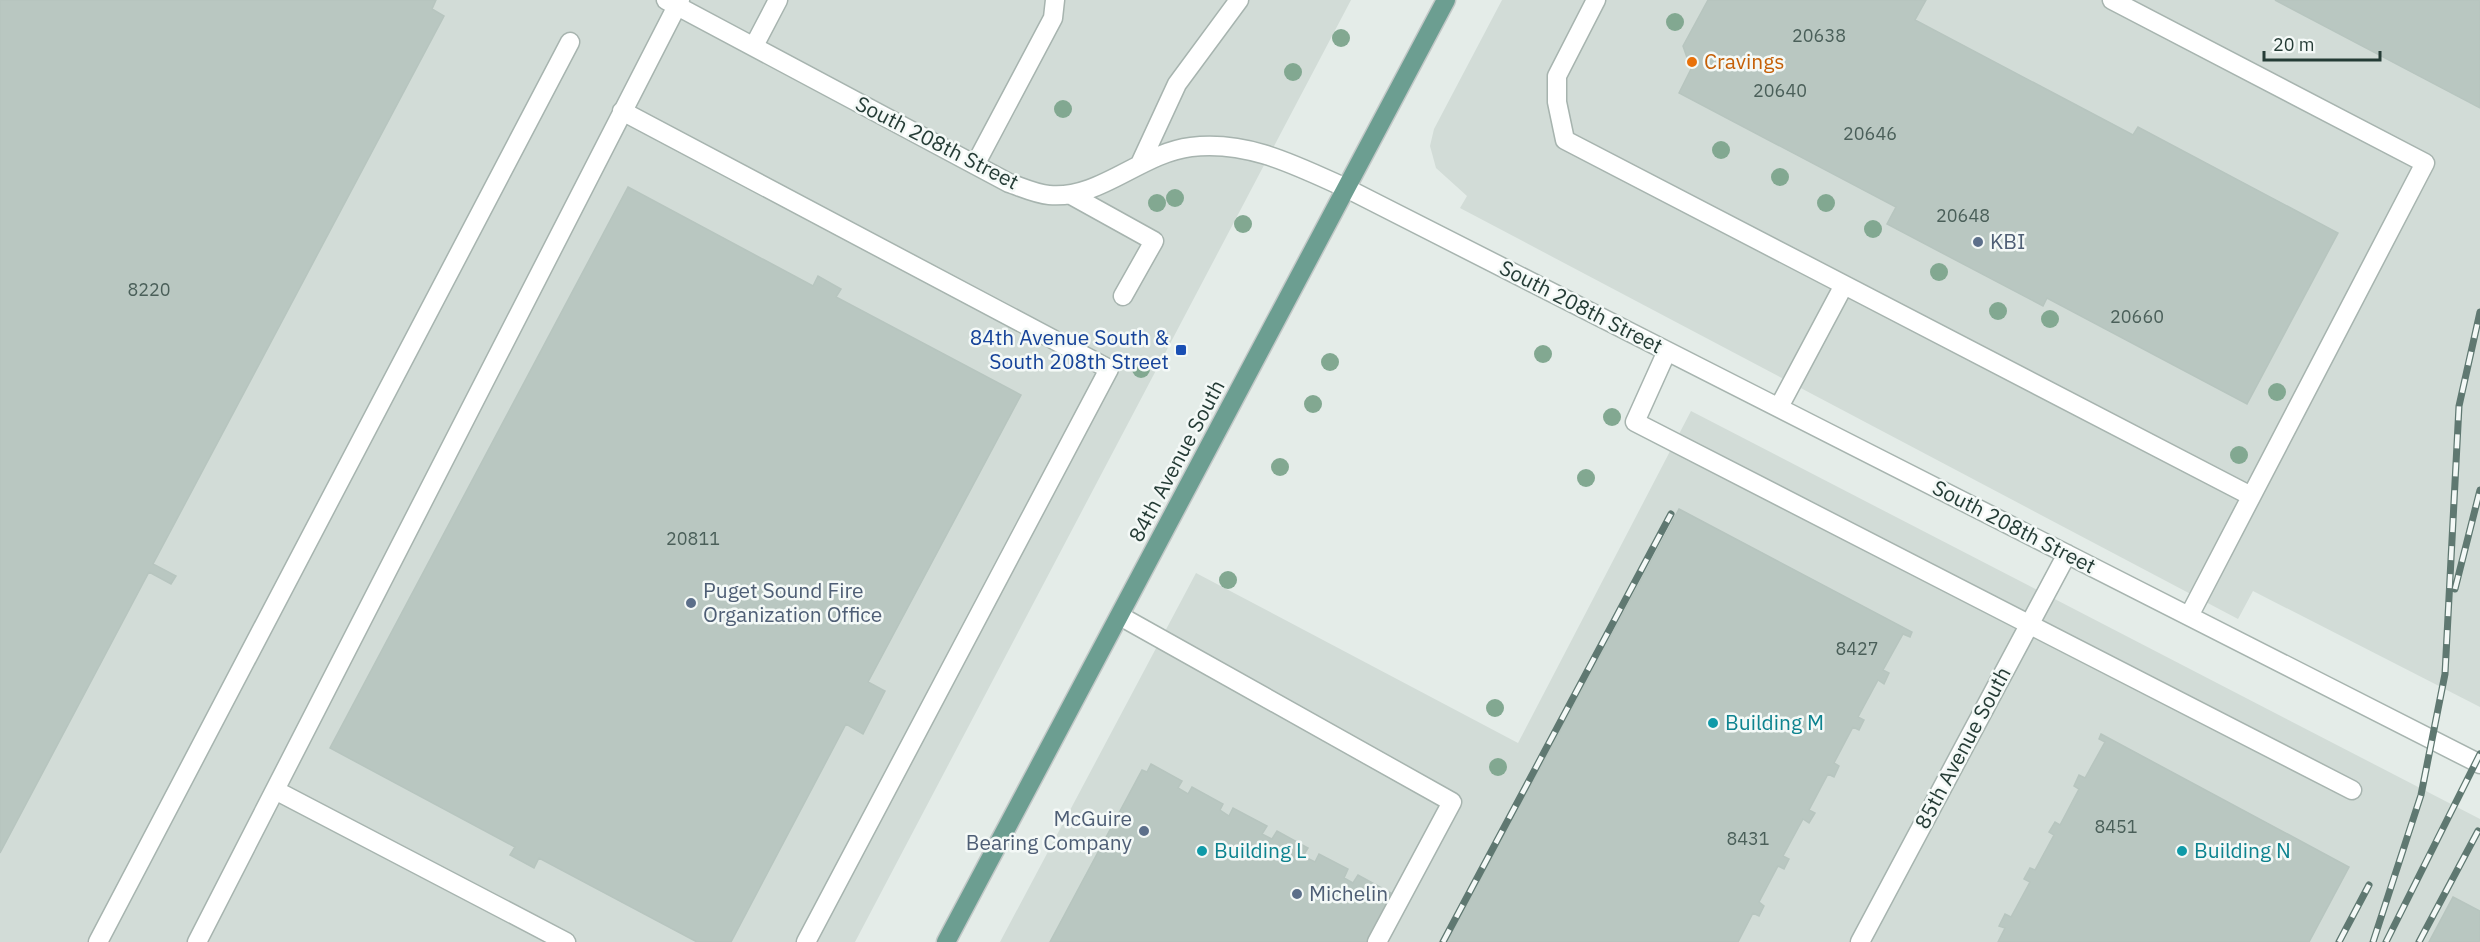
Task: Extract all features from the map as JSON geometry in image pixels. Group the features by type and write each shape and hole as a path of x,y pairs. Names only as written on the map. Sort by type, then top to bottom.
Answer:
{"main road":[{"name":"84th Avenue South","path":"946,942 1348,189 1446,0"}],"street":[{"path":"754,46 778,0"},
{"path":"975,165 1053,18 1055,0"},
{"path":"1140,164 1177,84 1239,0"},
{"path":"1596,0 1557,76 1557,102 1565,140 2251,496"},
{"path":"2112,0 2425,163 2189,616"},
{"path":"197,942 621,111 674,2"},
{"name":"South 208th Street","path":"674,2 1009,183 1047,195 1071,195 1091,188 1140,164 1189,147 1235,146 1278,158 1348,189 2480,764"},
{"path":"99,942 570,42"},
{"path":"621,111 1108,369 806,942"},
{"path":"1071,195 1154,241 1123,296"},
{"path":"1779,407 1844,285"},
{"path":"1667,351 1635,422 2030,622 2352,789"},
{"name":"85th Avenue South","path":"1860,942 2067,554"},
{"path":"1120,616 1452,802 1377,942"},
{"path":"275,790 566,942"}],"shaded area":[{"path":"0,0 1351,0 855,942 0,942"},
{"path":"1502,0 2480,0 2480,707 2253,591 2238,619 1460,208 1467,196 1436,168 1430,146 1434,129"},
{"path":"1691,411 2480,819 2480,942 1000,942 1196,573 1518,743"}],"building":[{"path":"0,0 436,0 432,9 444,16 153,564 176,576 171,584 149,572 0,853"},
{"path":"1708,0 1926,0 1915,20 2133,135 2138,127 2338,233 2247,404 2047,298 2043,306 1887,224 1896,207 1679,93 1691,69 1683,46"},
{"path":"2275,0 2480,0 2480,108"},
{"path":"628,187 813,286 818,276 841,289 836,297 1021,395 868,682 885,691 863,734 846,724 731,942 697,942 539,858 534,868 510,855 515,847 330,748"},
{"name":"Building M","path":"1679,509 1912,632 1910,637 1903,634 1883,670 1889,673 1884,684 1878,680 1858,717 1864,720 1859,730 1853,727 1834,763 1839,766 1834,777 1828,774 1809,810 1815,813 1809,823 1803,819 1783,856 1789,859 1784,869 1778,866 1759,902 1764,906 1759,916 1753,913 1738,942 1447,942"},
{"name":"Building N","path":"2101,734 2349,867 2309,942 1998,942 2005,928 1999,926 2005,914 2011,917 2030,882 2024,879 2030,868 2035,870 2054,835 2049,832 2055,822 2060,825 2079,789 2074,786 2079,775 2085,778 2105,742 2099,739"},
{"name":"Building L","path":"1151,764 1182,781 1178,788 1188,794 1192,787 1223,804 1220,810 1229,816 1233,808 1267,826 1262,834 1272,839 1277,831 1308,848 1303,856 1315,862 1319,854 1348,869 1344,878 1353,883 1358,875 1391,893 1387,900 1390,902 1369,942 1050,942 1142,770 1147,772"},
{"path":"2453,897 2480,911 2480,942 2429,942"}],"railway":[{"path":"2373,942 2421,795 2445,674 2459,406 2480,312"},
{"path":"2455,589 2480,490"},
{"path":"1443,942 1671,514"},
{"path":"2386,942 2480,754"},
{"path":"2419,942 2478,831"},
{"path":"2339,942 2369,885"}],"place":[{"name":"Cravings","path":"1692,62"},
{"name":"KBI","path":"1978,242"},
{"name":"84th Avenue South & South 208th Street","path":"1181,350"},
{"name":"Puget Sound Fire Organization Office","path":"691,603"},
{"name":"Building M","path":"1713,723"},
{"name":"McGuire Bearing Company","path":"1144,831"},
{"name":"Building L","path":"1202,851"},
{"name":"Building N","path":"2182,851"},
{"name":"Michelin","path":"1297,894"}]}
